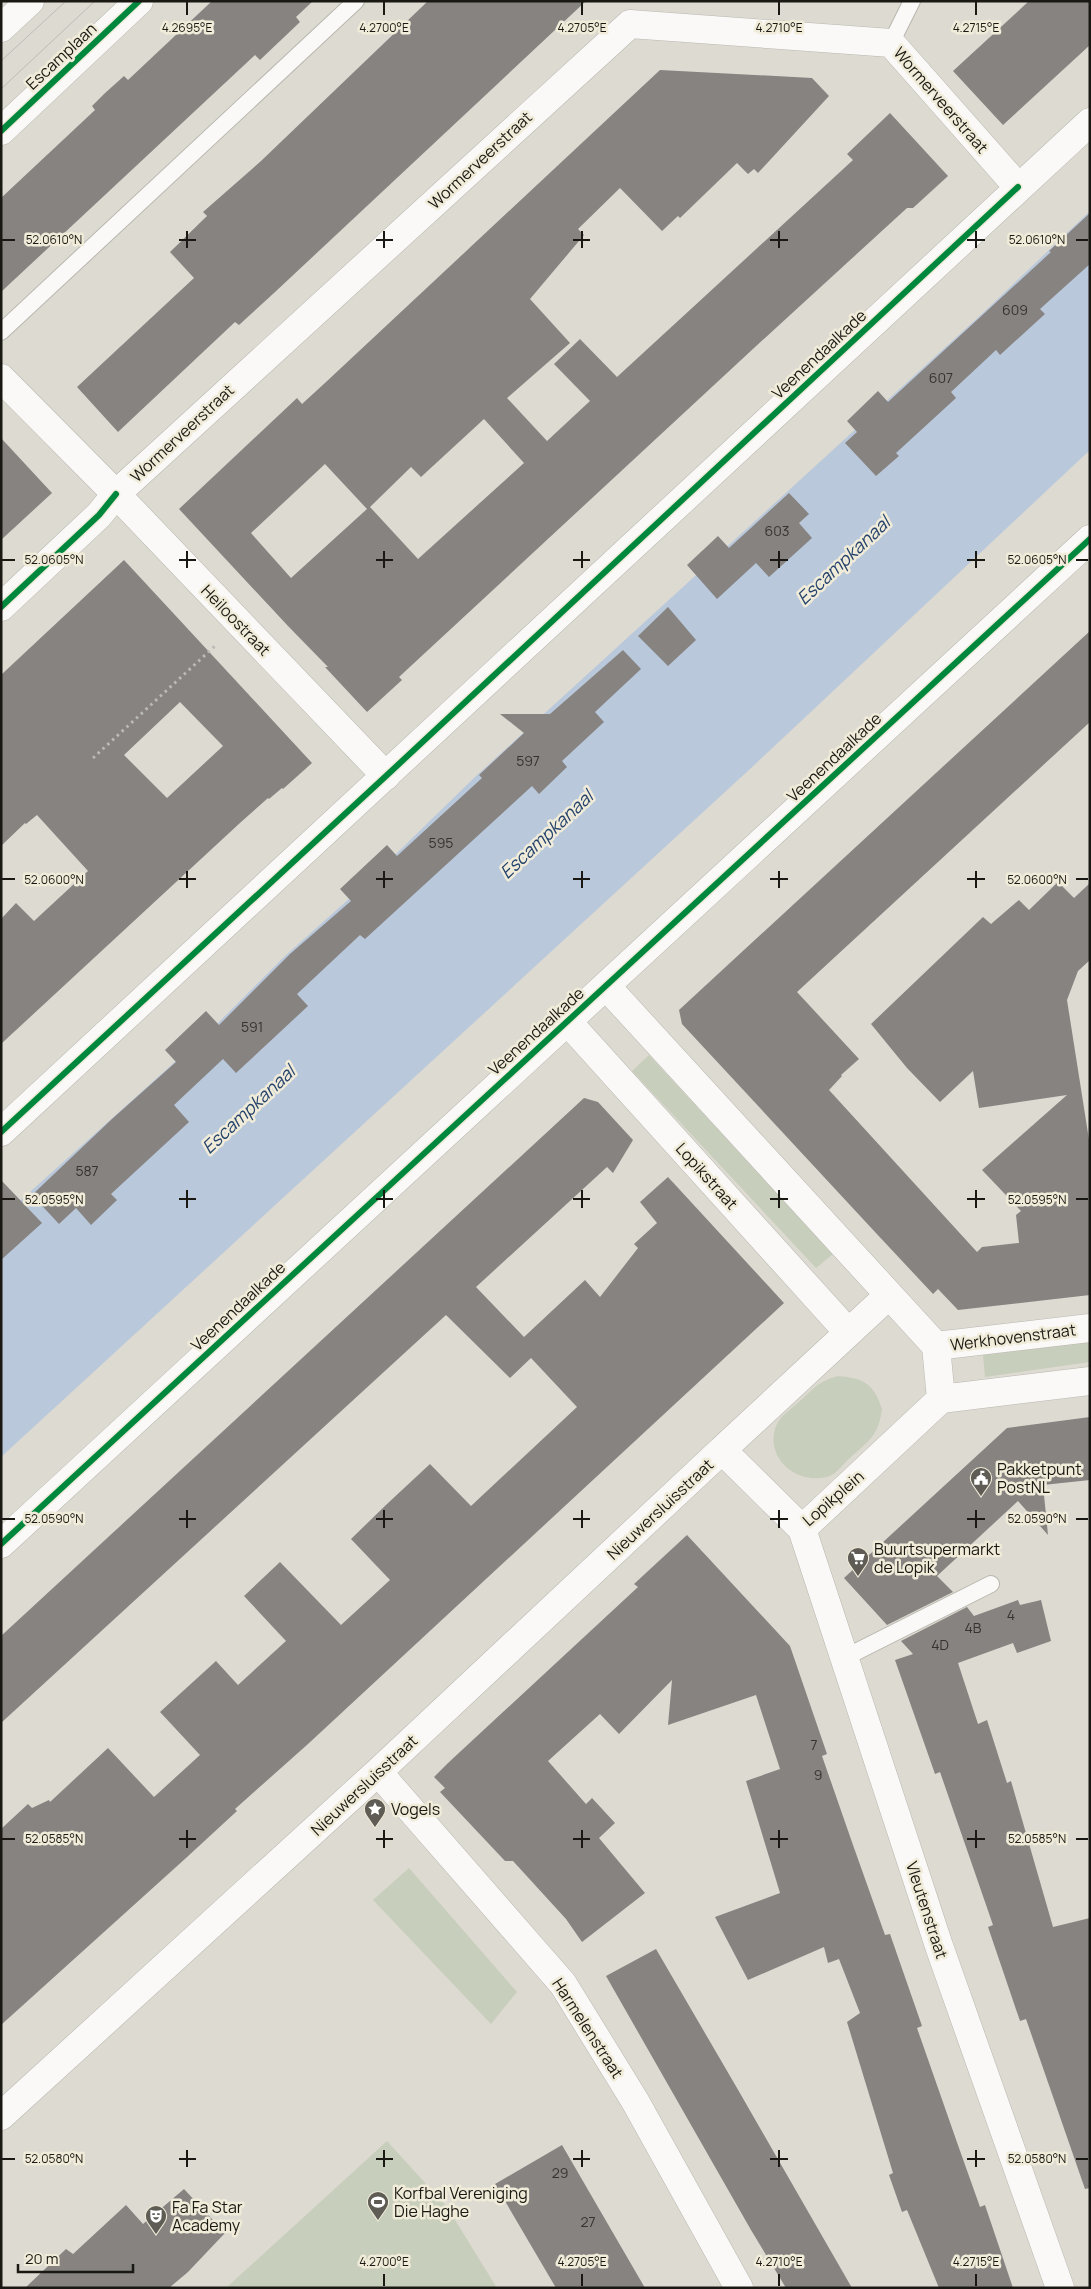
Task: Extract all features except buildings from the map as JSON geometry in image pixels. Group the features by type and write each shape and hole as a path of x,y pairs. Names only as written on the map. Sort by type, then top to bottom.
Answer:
{"street":[{"path":"1,28 30,1"},
{"name":"Escamplaan","path":"1,130 139,1"},
{"name":"Wormerveerstraat","path":"1,607 99,515 116,494 630,24 891,43 1018,187"},
{"name":"Veenendaalkade","path":"1,1132 1090,122"},
{"name":"Heiloostraat","path":"1,378 116,494 386,776"},
{"name":"Veenendaalkade","path":"1,1544 1090,539"},
{"path":"606,986 936,1346 941,1399 1090,1382"},
{"name":"Lopikstraat","path":"567,1021 848,1332"},
{"path":"722,1450 889,1294"},
{"name":"Werkhovenstraat","path":"936,1346 1090,1328"},
{"name":"Lopikplein","path":"722,1450 802,1529 941,1399"},
{"name":"Nieuwersluisstraat","path":"3,2110 378,1772 722,1450"},
{"name":"Vleutenstraat","path":"802,1529 939,1946 1060,2288"},
{"name":"Harmelenstraat","path":"378,1772 563,1984 611,2065 635,2100 739,2288"}],"lane":[{"path":"1,332 356,1"},
{"path":"891,43 912,1"},
{"path":"844,1658 991,1584"}],"path":[{"path":"93,758 215,646"}],"green space":[{"path":"649,1055 833,1254 816,1268 632,1071"},
{"path":"1090,1342 1090,1362 985,1377 983,1355"},
{"path":"838,1376 855,1378 871,1388 879,1400 882,1409 878,1426 872,1437 833,1475 819,1478 797,1474 781,1461 776,1451 774,1441 775,1429 785,1414 817,1385"},
{"path":"409,1868 517,1992 491,2024 373,1900"},
{"name":"Korfbal Vereniging Die Haghe","path":"387,2141 447,2207 497,2288 226,2288"}],"water":[{"name":"Escampkanaal","path":"1090,211 1090,450 750,769 1,1457 1,1218 217,1024 285,956 360,889 476,776 985,311"}],"tram line":[{"path":"1,61 66,1"},
{"path":"1,89 95,1"}],"cycle path":[{"path":"1,131 139,1"},
{"path":"1,1132 1018,187"},
{"path":"1,607 99,515 116,494"},
{"path":"1,1544 1090,539"}],"place":[{"name":"Pakketpunt PostNL","path":"981,1497"},
{"name":"Buurtsupermarkt de Lopik","path":"858,1577"},
{"name":"Vogels","path":"375,1828"},
{"name":"Korfbal Vereniging Die Haghe","path":"378,2221"},
{"name":"Fa Fa Star Academy","path":"156,2235"}]}
